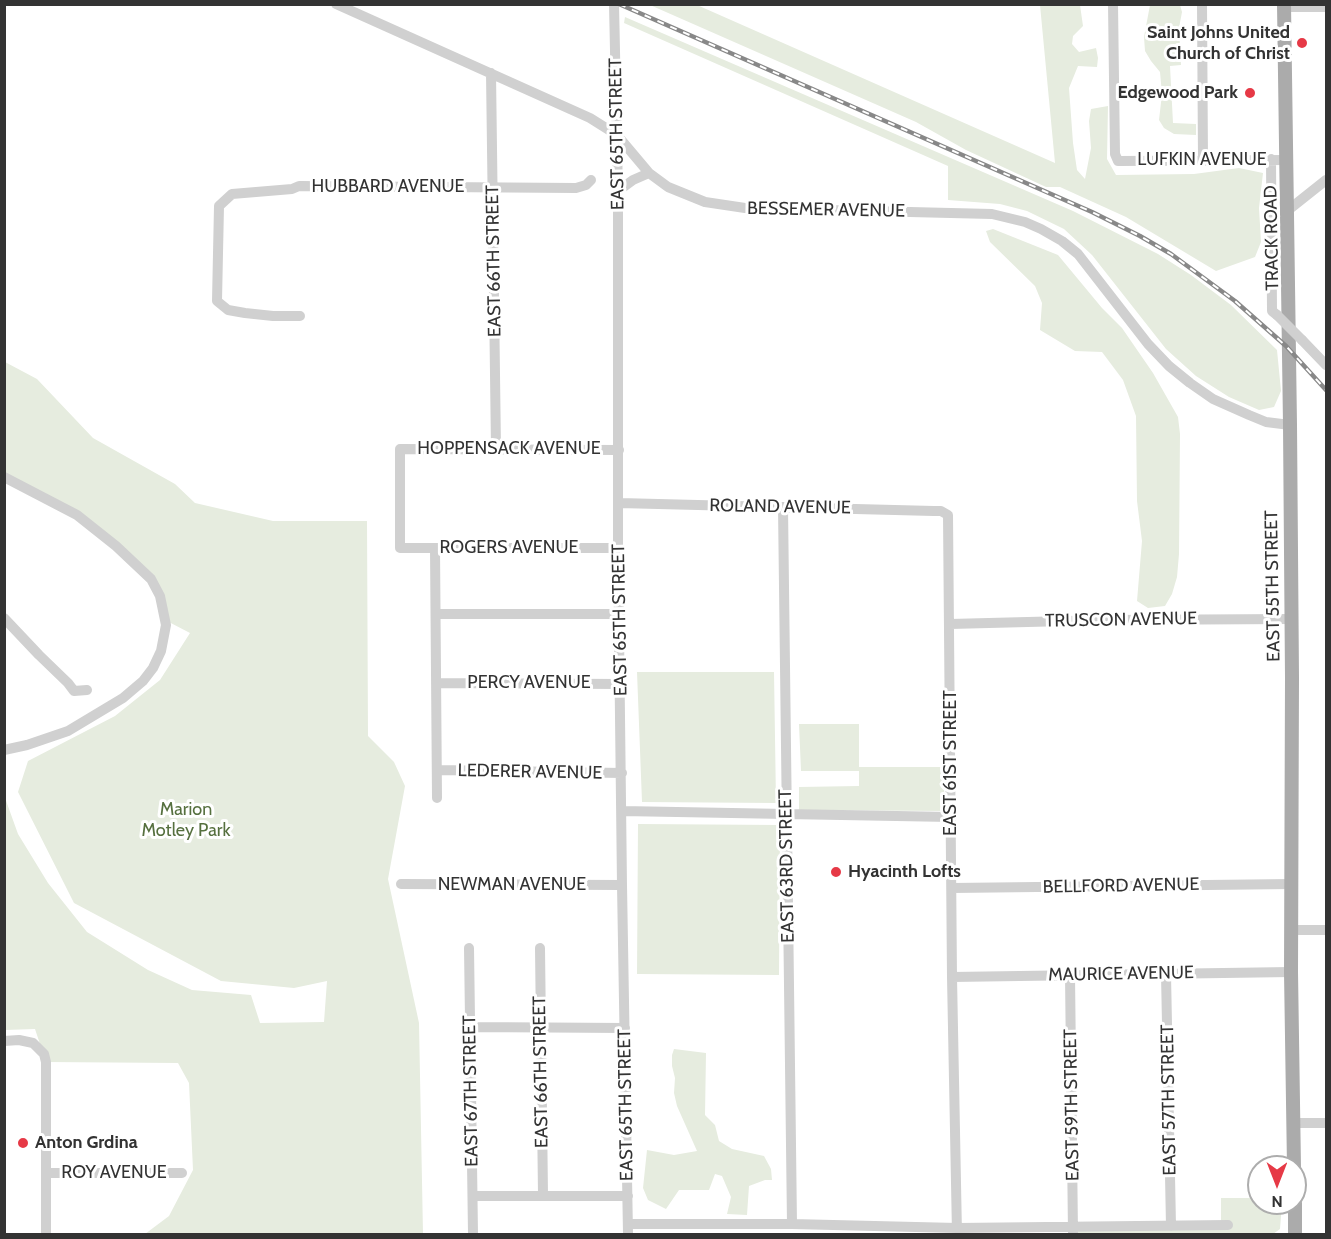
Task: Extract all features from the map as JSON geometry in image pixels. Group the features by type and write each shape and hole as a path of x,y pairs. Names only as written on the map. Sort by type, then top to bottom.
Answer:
{"main road":[{"name":"EAST 55TH STREET","path":"1284,6 1292,619 1291,972 1294,1155"},
{"path":"1295,1215 1295,1234"}],"street":[{"name":"BESSEMER AVENUE","path":"336,4 574,110 617,135 649,173 668,187 705,202 726,207 978,213 1004,215 1025,222 1062,241 1078,254 1148,344 1190,384 1213,399 1266,422 1290,424"},
{"name":"EAST 65TH STREET","path":"614,4 618,191 621,811 628,1229"},
{"name":"LUFKIN AVENUE","path":"1113,4 1115,154 1118,161 1286,160"},
{"path":"1202,4 1203,161"},
{"path":"1284,6 1326,7"},
{"name":"EAST 66TH STREET","path":"490,73 496,449"},
{"name":"TRACK ROAD","path":"1271,159 1272,310 1326,365"},
{"path":"618,191 633,180 649,173"},
{"name":"HUBBARD AVENUE","path":"300,316 273,316 228,310 218,301 219,206 232,194 292,189 299,186 581,187 591,180"},
{"path":"1287,211 1326,180"},
{"name":"HOPPENSACK AVENUE","path":"400,548 400,449 619,450"},
{"path":"4,477 77,515 116,546 151,579 164,610 165,636 153,668 143,681 123,698 68,731 27,746 4,750"},
{"name":"ROLAND AVENUE","path":"619,503 941,511"},
{"name":"EAST 63RD STREET","path":"783,507 792,1224"},
{"name":"EAST 61ST STREET","path":"941,511 948,515 949,519 952,977 957,1231"},
{"name":"ROGERS AVENUE","path":"400,548 618,548"},
{"path":"435,548 438,798"},
{"path":"436,615 620,615"},
{"path":"4,618 68,683 74,692 87,690"},
{"name":"TRUSCON AVENUE","path":"950,624 1292,619"},
{"name":"PERCY AVENUE","path":"436,683 621,684"},
{"name":"LEDERER AVENUE","path":"438,770 622,773"},
{"path":"621,811 951,817"},
{"name":"NEWMAN AVENUE","path":"401,884 622,885"},
{"name":"BELLFORD AVENUE","path":"952,888 1291,884"},
{"path":"1292,930 1326,930"},
{"name":"EAST 67TH STREET","path":"469,948 473,1234"},
{"name":"EAST 66TH STREET","path":"540,948 543,1195"},
{"name":"MAURICE AVENUE","path":"952,977 1291,972"},
{"name":"EAST 57TH STREET","path":"1166,974 1172,1226"},
{"name":"EAST 59TH STREET","path":"1071,975 1073,1230"},
{"path":"469,1027 625,1028"},
{"path":"4,1041 19,1040 33,1043 44,1054 46,1062 46,1234"},
{"path":"1294,1123 1326,1123"},
{"name":"ROY AVENUE","path":"47,1173 182,1173"},
{"path":"473,1196 628,1196"},
{"path":"681,1224 687,1234"},
{"path":"628,1229 681,1224 792,1224 957,1231 1228,1225"}],"green space":[{"path":"650,5 697,5 1055,163 1040,5 1080,5 1083,26 1073,36 1072,44 1079,52 1096,48 1098,58 1097,67 1078,66 1069,88 1077,170 1085,179 1091,148 1089,121 1091,109 1108,106 1107,159 1116,175 1194,174 1239,168 1263,173 1259,208 1261,242 1255,257 1216,271 1126,217 1060,187 1046,187 966,150 916,122"},
{"path":"1150,5 1180,5 1182,12 1179,28 1181,65 1170,66 1173,123 1196,124 1196,135 1174,134 1164,128 1159,120 1162,94 1160,72 1145,51 1144,37"},
{"path":"625,17 1073,211 1158,254 1231,305 1277,350 1281,391 1274,407 1259,410 1229,397 1196,376 1166,349 1092,255 1064,229 1027,211 1000,204 948,200 948,166 624,23"},
{"path":"993,229 1058,255 1102,308 1122,328 1153,373 1178,417 1180,434 1179,554 1177,577 1172,594 1165,606 1148,608 1137,601 1142,541 1137,501 1136,416 1123,380 1102,352 1075,351 1040,330 1042,303 1035,286 990,242 986,231"},
{"name":"Marion Motley Park","path":"5,362 37,379 93,438 175,484 195,503 273,521 367,521 368,736 394,762 405,786 388,879 419,1023 423,1234 145,1234 169,1216 193,1170 189,1083 178,1063 46,1062 35,1029 5,1030 4,795 18,834 48,883 87,932 148,970 192,990 251,995 260,1023 324,1022 327,981 294,988 221,981 74,903 18,792 28,761 115,716 160,680 190,633 165,620 151,579 77,515 5,477"},
{"path":"637,672 774,672 776,803 642,802"},
{"path":"799,724 859,724 859,767 943,767 945,811 799,810 799,787 859,786 859,771 801,771"},
{"path":"638,824 780,825 779,975 637,974"},
{"path":"674,1049 706,1053 705,1115 715,1125 719,1141 732,1149 764,1156 771,1169 772,1180 749,1186 747,1215 727,1214 731,1197 722,1176 715,1174 709,1190 679,1190 666,1209 648,1200 643,1188 647,1150 674,1155 697,1151 677,1106 674,1093 672,1055"},
{"path":"1221,1198 1247,1198 1247,1215 1281,1215 1280,1229 1273,1234 1073,1234 1073,1226 1221,1225"}],"railway":[{"path":"619,4 1092,212 1140,236 1171,254 1235,301 1286,346 1326,390"}],"place":[{"name":"Saint Johns United Church of Christ","path":"1302,43"},
{"name":"Edgewood Park","path":"1250,93"},
{"name":"Hyacinth Lofts","path":"836,872"},
{"name":"Anton Grdina","path":"23,1143"}]}
